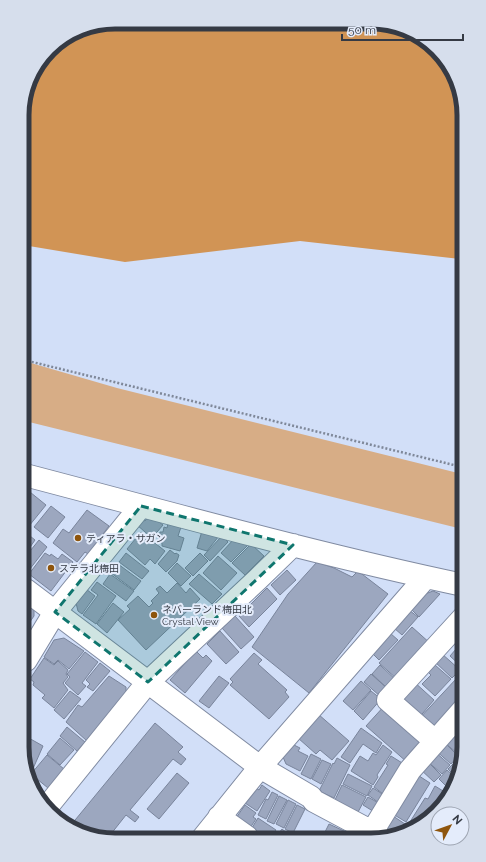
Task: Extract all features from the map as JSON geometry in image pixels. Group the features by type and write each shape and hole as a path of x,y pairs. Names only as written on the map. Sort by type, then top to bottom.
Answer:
{"street":[{"path":"29,476 292,545 457,584"},
{"path":"29,655 55,612 141,506"},
{"path":"50,804 148,682 292,545"},
{"path":"207,833 260,767 426,577"},
{"path":"29,592 260,767 311,797 314,801 373,833"},
{"path":"435,742 388,700 457,625"},
{"path":"376,833 410,770 457,718"},
{"path":"219,818 241,833"}],"path":[{"path":"29,361 457,466"}],"highlighted area":[{"path":"141,506 293,545 148,682 55,612"}],"shaded area":[{"path":"109,29 377,29 399,34 419,43 436,58 443,67 454,92 457,115 457,259 300,241 125,262 29,246 29,115 32,92 40,72 50,58 72,40 92,32"},
{"path":"29,362 117,388 457,473 457,528 29,422"}],"building":[{"path":"29,491 46,505 29,526"},
{"path":"51,506 65,517 48,538 34,527"},
{"name":"ティアラ・サガン","path":"87,510 109,526 88,554 85,552 77,562 53,543 63,529 69,533"},
{"path":"148,517 153,521 155,519 163,525 152,538 137,525 142,519 145,521"},
{"path":"168,523 181,527 178,536 184,538 180,551 162,546 162,543 158,541 160,532 163,532 164,527 167,528"},
{"path":"202,531 219,536 207,551 197,548"},
{"path":"141,532 165,551 155,564 150,559 145,565 127,549"},
{"path":"29,535 35,540 29,549"},
{"path":"222,536 228,542 210,561 204,555"},
{"path":"234,539 250,543 231,562 221,553"},
{"path":"39,540 47,547 29,570 29,552"},
{"path":"251,544 264,556 245,575 232,563"},
{"path":"170,550 179,555 177,561 166,572 158,564"},
{"name":"ステラ北梅田","path":"45,553 50,556 51,554 58,559 62,554 73,562 51,591 29,574"},
{"path":"126,553 149,571 142,579 119,562"},
{"path":"200,553 208,561 193,576 185,568"},
{"path":"218,556 237,573 221,590 203,573"},
{"path":"317,562 352,577 358,571 388,594 309,693 252,647 288,594"},
{"path":"177,563 191,576 181,586 168,573"},
{"path":"118,564 141,581 134,590 111,573"},
{"path":"287,570 296,580 280,595 271,585"},
{"path":"110,574 134,591 126,601 103,584"},
{"path":"199,574 222,594 212,604 189,584"},
{"path":"97,582 116,596 96,624 83,615 98,595 91,590"},
{"name":"ネバーランド梅田北 Crystal View","path":"177,583 186,593 190,588 200,599 146,650 118,620 130,609 127,606 138,596 149,607 153,603 151,601 159,593 156,589 160,586 167,593"},
{"path":"267,588 277,599 249,627 239,616"},
{"path":"86,589 95,596 82,614 78,611 76,603"},
{"path":"433,591 440,594 419,617 411,609 425,594"},
{"path":"113,603 124,612 107,633 97,624"},
{"path":"29,607 34,610 34,616 29,623"},
{"path":"409,610 418,617 402,635 394,628"},
{"path":"235,616 254,637 241,649 222,628"},
{"path":"412,627 431,644 398,680 379,663"},
{"path":"220,631 239,652 226,664 207,644"},
{"path":"390,633 398,640 379,660 372,653"},
{"path":"64,638 84,651 69,669 58,660 54,664 44,657 54,640"},
{"path":"457,648 457,662 450,656"},
{"path":"196,651 203,658 206,655 212,661 185,693 170,680"},
{"path":"85,652 98,662 82,683 86,686 78,695 65,683 70,677 67,674"},
{"path":"254,653 262,660 258,664 287,690 285,692 289,697 269,719 230,685 233,682 230,679"},
{"path":"441,653 457,667 457,673 452,678 434,661"},
{"path":"44,658 54,665 58,661 68,670 66,674 68,677 63,683 68,690 54,708 42,698 45,695 33,685 34,682 30,679"},
{"path":"100,663 110,671 93,691 87,687 90,684 86,680"},
{"path":"380,665 397,681 389,690 372,674"},
{"path":"435,665 451,679 435,696 422,684 431,675 428,672"},
{"path":"371,674 388,689 381,697 364,682"},
{"path":"109,676 126,687 126,693 87,741 66,722 78,705 82,707"},
{"path":"219,676 229,683 209,708 199,701"},
{"path":"456,679 457,680 457,710 433,736 417,721"},
{"path":"412,680 434,700 417,720 394,700"},
{"path":"361,681 371,690 353,710 343,701"},
{"path":"70,691 81,699 64,719 54,710"},
{"path":"371,691 381,699 363,720 354,711"},
{"path":"386,704 427,741 408,763 366,726"},
{"path":"318,714 349,741 332,760 320,750 316,754 298,738"},
{"path":"155,723 183,747 178,752 186,759 181,765 173,759 130,810 139,817 135,822 126,815 112,833 92,830 73,822"},
{"path":"457,726 457,738 451,732"},
{"path":"67,727 85,742 77,751 60,736"},
{"path":"361,728 382,743 376,753 363,744 350,763 341,757"},
{"path":"450,733 457,739 457,753 443,741"},
{"path":"29,738 43,746 33,770 29,754"},
{"path":"60,738 74,750 60,765 47,754"},
{"path":"443,741 457,755 456,758 451,764 435,750"},
{"path":"294,745 300,748 298,751 308,756 300,771 286,764 283,757"},
{"path":"383,745 392,752 377,775 378,777 373,785 351,771 360,756 368,761 373,753 376,755"},
{"path":"434,751 450,765 442,774 426,760"},
{"path":"311,754 321,759 311,779 301,774"},
{"path":"47,755 64,769 48,788 35,777 33,772"},
{"path":"391,756 407,766 387,797 374,787 388,765 386,764"},
{"path":"337,758 350,765 334,798 319,791"},
{"path":"322,760 331,764 321,784 312,779"},
{"path":"426,760 441,775 434,782 419,768"},
{"path":"455,762 452,773 448,769"},
{"path":"447,770 452,774 447,787 439,779"},
{"path":"413,772 430,783 406,822 388,811"},
{"path":"177,773 189,783 159,819 147,809"},
{"path":"348,774 372,786 367,796 343,784"},
{"path":"262,785 270,791 257,811 245,803 256,788 259,790"},
{"path":"342,785 366,797 357,814 334,802"},
{"path":"435,786 445,792 434,806 430,806 430,810 414,822 409,824 425,798 428,799"},
{"path":"373,788 387,797 382,805 368,795"},
{"path":"272,792 278,795 266,819 258,815 266,799 268,800"},
{"path":"279,796 287,800 274,824 267,821"},
{"path":"368,797 382,805 376,813 363,805"},
{"path":"288,800 296,804 284,828 276,824"},
{"path":"245,805 256,813 253,817 256,819 248,831 236,818"},
{"path":"297,805 305,809 293,833 285,829"},
{"path":"387,812 405,824 404,826 390,830 380,825"},
{"path":"258,818 276,830 274,833 253,833 250,831"},
{"path":"329,824 344,831 343,833 324,833"},
{"path":"282,829 287,833 279,833"}],"place":[{"name":"ティアラ・サガン","path":"78,538"},
{"name":"ステラ北梅田","path":"51,568"},
{"name":"ネバーランド梅田北 Crystal View","path":"154,615"}]}
